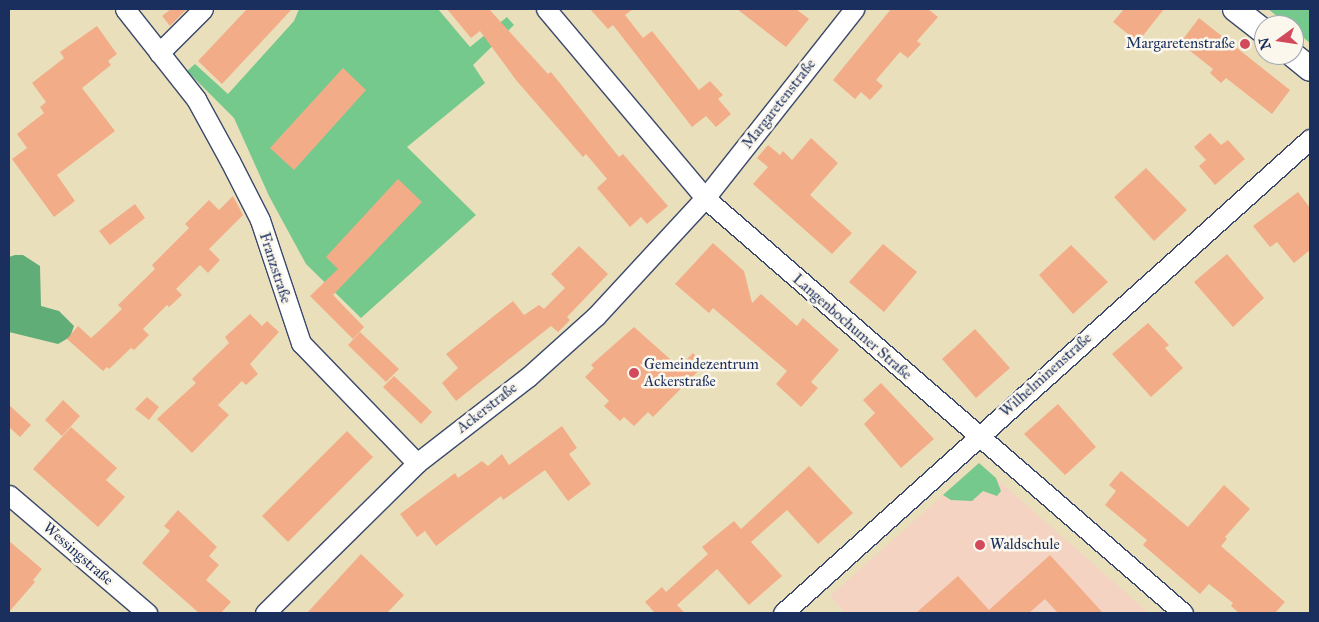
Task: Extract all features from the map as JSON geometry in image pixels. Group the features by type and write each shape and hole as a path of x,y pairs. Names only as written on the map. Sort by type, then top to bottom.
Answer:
{"street":[{"name":"Franzstraße","path":"125,9 196,100 255,211 301,343 417,463"},
{"path":"159,53 203,9"},
{"name":"Margaretenstraße","path":"705,198 854,9"},
{"path":"1235,9 1254,24"},
{"name":"Langenbochumer Straße","path":"549,10 705,198 1183,613"},
{"name":"Wilhelminenstraße","path":"783,613 978,435 1310,139"},
{"name":"Ackerstraße","path":"265,613 417,463 528,378 596,316 705,198"},
{"name":"Wessingstraße","path":"9,495 147,613"}],"shaded area":[{"name":"Waldschule","path":"979,463 1149,613 845,613 830,596"}],"green space":[{"path":"299,9 438,9 470,47 507,17 514,25 473,65 485,83 407,147 476,215 361,318 306,264 269,196 234,118 187,71 195,64 228,94 294,21"},
{"path":"1268,9 1310,9 1310,43 1304,38 1304,15 1276,15"},
{"path":"23,255 40,266 41,306 59,311 74,326 70,337 58,344 9,332 9,257"},
{"path":"979,463 996,478 1001,491 997,496 983,491 972,501 951,500 943,495"}],"building":[{"path":"171,9 187,9 170,26 162,16"},
{"path":"247,9 292,9 222,84 198,61"},
{"path":"447,9 489,9 548,74 551,72 619,157 623,154 668,206 647,224 641,217 630,227 597,188 607,179 586,154 583,157 516,80 480,31 471,38"},
{"path":"590,9 633,9 625,15 643,38 652,31 699,90 710,81 723,95 718,99 731,114 716,127 706,116 692,127 613,25 608,29"},
{"path":"737,9 796,9 809,19 786,47"},
{"path":"891,9 928,9 938,17 917,41 921,44 908,58 900,52 876,80 883,86 870,100 861,92 855,99 833,80"},
{"path":"1124,9 1164,9 1138,42 1113,22"},
{"path":"1199,18 1254,62 1254,65 1258,65 1290,90 1272,114 1226,78 1221,83 1210,73 1213,69 1180,43"},
{"path":"97,26 117,54 108,61 111,65 82,88 115,131 57,175 75,201 54,217 12,159 27,148 17,134 44,113 40,107 46,102 32,83 64,58 60,52"},
{"path":"343,68 366,90 294,170 270,148"},
{"path":"1210,133 1221,145 1228,140 1245,159 1215,185 1199,166 1206,160 1194,147"},
{"path":"811,138 838,163 810,195 852,233 832,254 753,184 768,167 757,158 768,145 780,155 783,151 792,160"},
{"path":"1146,168 1187,210 1154,241 1114,197"},
{"path":"398,179 422,202 333,295 364,327 353,339 310,296 338,269 326,257"},
{"path":"1298,192 1310,208 1310,250 1294,263 1277,242 1270,247 1253,226"},
{"path":"233,196 243,215 209,249 220,260 208,273 200,265 176,289 182,295 169,307 167,305 143,329 149,335 134,350 131,348 109,369 107,367 103,371 67,339 78,326 91,338 122,309 118,305 155,269 152,265 189,228 185,224 209,200 219,210"},
{"path":"135,204 145,218 110,245 99,231"},
{"path":"713,243 744,271 752,303 761,294 797,326 803,318 839,350 811,382 818,388 801,407 776,384 787,371 713,308 709,313 675,284"},
{"path":"883,244 917,272 884,312 849,282"},
{"path":"1071,245 1108,282 1073,314 1039,275"},
{"path":"579,246 608,274 567,317 570,320 558,332 551,326 456,401 442,383 458,368 446,354 513,301 524,315 539,305 544,309 565,288 551,274"},
{"path":"1227,254 1264,298 1233,327 1194,282"},
{"path":"250,314 262,326 267,321 279,332 250,364 258,374 246,385 242,381 218,405 229,415 192,453 157,419 196,383 192,379 229,343 225,337"},
{"path":"1148,323 1169,345 1165,348 1183,368 1151,397 1112,354"},
{"name":"Gemeindezentrum Ackerstraße","path":"634,327 679,367 693,353 704,365 653,417 648,412 634,426 624,417 620,421 604,406 609,401 585,377 594,368 591,365"},
{"path":"975,329 1010,368 976,398 942,359"},
{"path":"360,332 399,369 386,382 348,345"},
{"path":"394,376 432,412 421,424 383,387"},
{"path":"881,383 934,439 901,468 864,424 875,413 863,400"},
{"path":"147,397 159,407 149,420 135,409"},
{"path":"63,400 80,416 62,436 45,420"},
{"path":"1058,404 1096,447 1065,475 1024,434"},
{"path":"9,405 31,425 20,437 9,427"},
{"path":"562,426 577,448 569,454 591,484 568,501 545,470 503,500 501,496 436,546 425,531 417,537 400,514 455,473 458,478 482,461 488,466 502,454 509,465"},
{"path":"71,427 117,468 106,480 125,497 98,527 33,469"},
{"path":"347,431 373,457 288,542 262,516"},
{"path":"809,466 853,513 818,544 787,510 751,542 782,576 749,605 717,569 677,605 685,613 655,613 645,602 662,587 666,592 708,554 702,547 734,521 741,529"},
{"path":"1121,471 1188,527 1224,485 1250,509 1225,537 1227,539 1221,546 1285,602 1275,613 1239,613 1231,606 1233,603 1209,584 1200,594 1143,545 1147,540 1105,505 1116,491 1109,485"},
{"path":"178,510 217,547 209,556 219,565 206,580 231,602 221,613 199,613 142,563 170,531 164,526"},
{"path":"9,541 42,569 33,580 35,582 9,612"},
{"path":"361,554 404,595 387,613 307,613"},
{"path":"1050,555 1103,613 1058,613 1045,599 1029,613 916,613 958,576 989,610"}],"place":[{"name":"Margaretenstraße","path":"1245,44"},
{"name":"Gemeindezentrum Ackerstraße","path":"634,373"},
{"name":"Waldschule","path":"980,545"}]}
